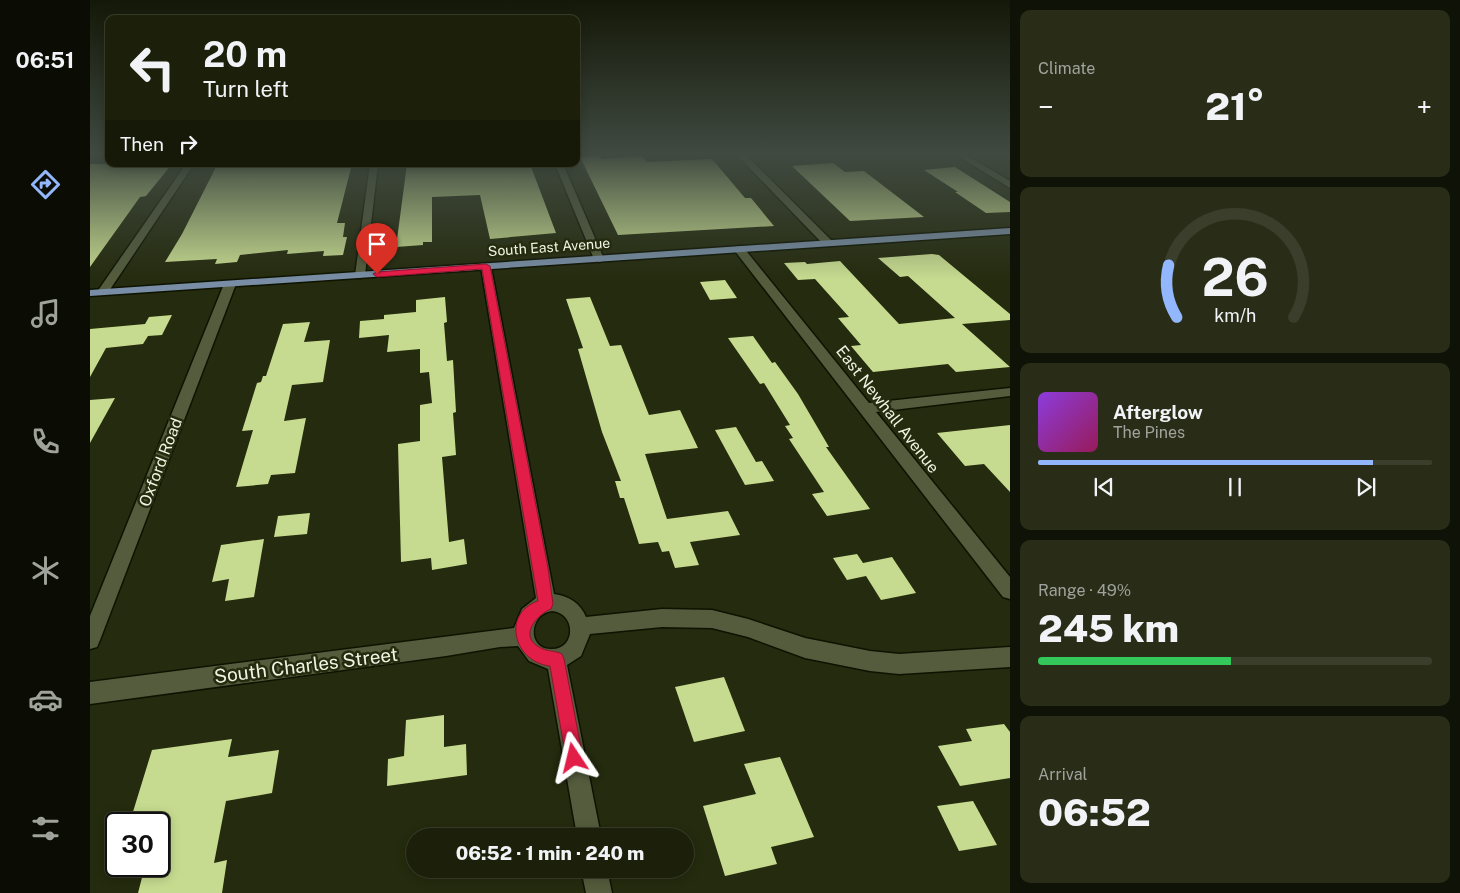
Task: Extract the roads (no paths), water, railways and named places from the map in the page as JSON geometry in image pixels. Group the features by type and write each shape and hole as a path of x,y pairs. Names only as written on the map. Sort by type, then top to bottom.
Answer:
{"main road":[{"name":"South East Avenue","path":"90,293 1010,231"}],"street":[{"path":"103,292 168,197"},
{"path":"360,275 370,197"},
{"path":"572,197 599,259"},
{"path":"782,197 828,243"},
{"name":"East Newhall Avenue","path":"739,249 1010,591"},
{"path":"486,266 546,604"},
{"name":"Oxford Road","path":"90,640 230,284"},
{"path":"866,408 1010,392"},
{"path":"546,604 555,604 572,611 581,626 578,643 573,651 556,659 547,659 531,651 523,637 525,620 537,608 546,604"},
{"path":"581,626 662,618 712,619 748,628 805,648 870,661 899,664 1010,657"},
{"name":"South Charles Street","path":"90,694 446,647 500,638 523,637"},
{"path":"556,659 588,828"},
{"path":"596,878 599,893"}]}
